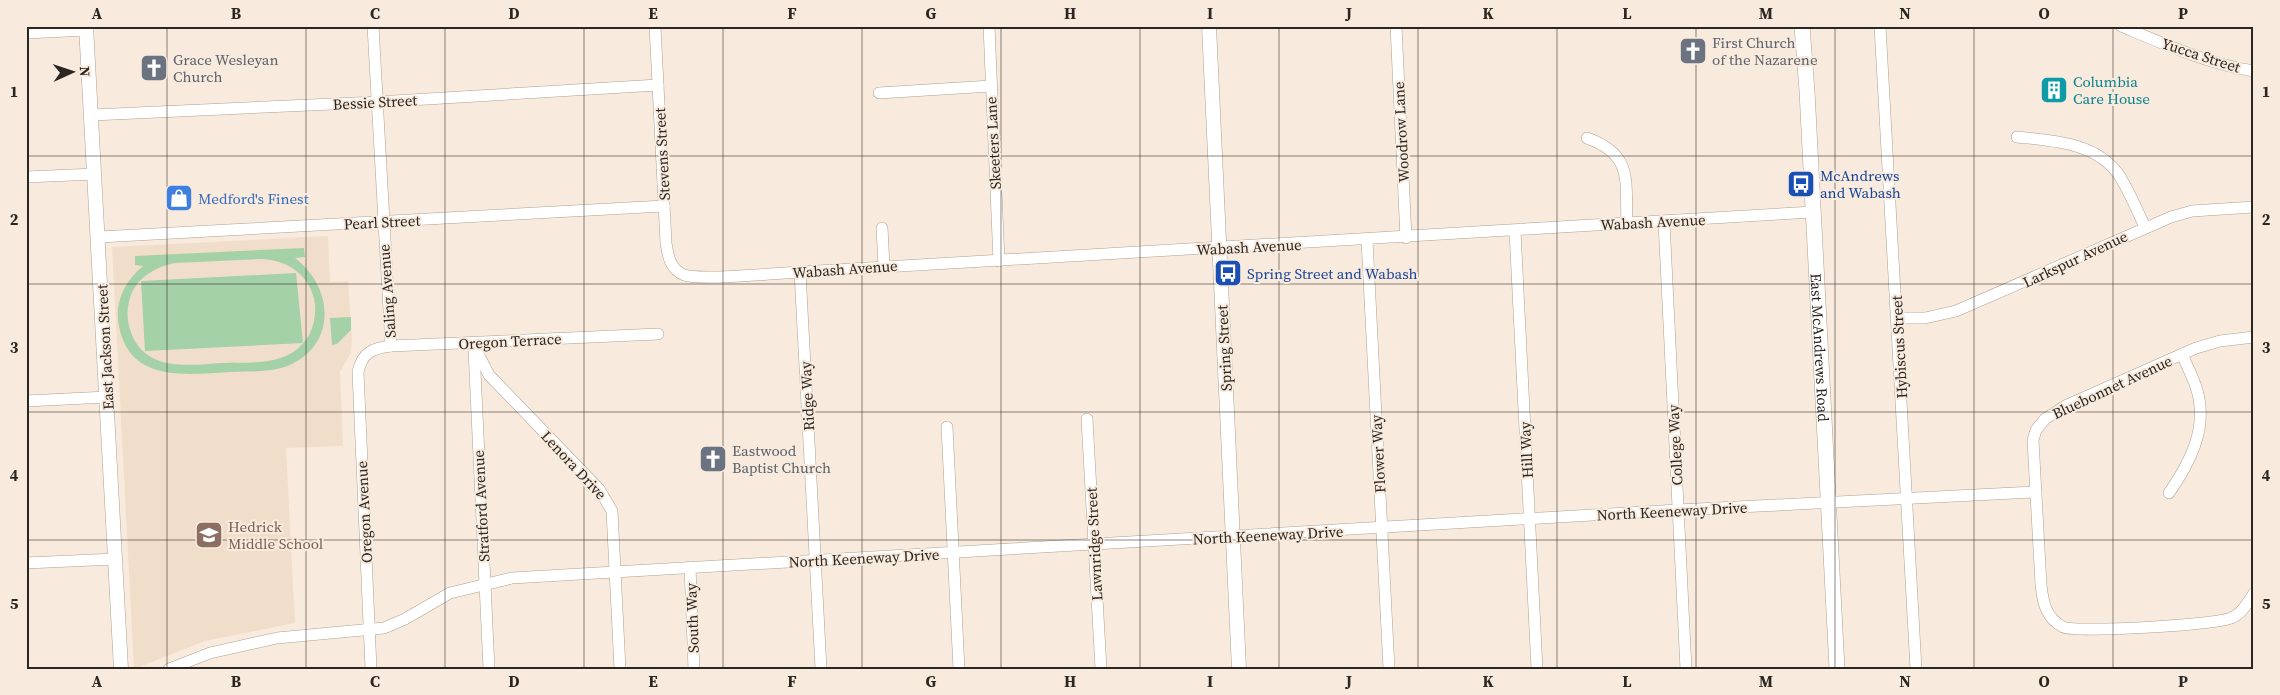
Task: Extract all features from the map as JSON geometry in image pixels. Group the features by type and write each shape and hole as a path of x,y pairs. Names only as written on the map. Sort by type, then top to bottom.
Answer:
{"main road":[{"name":"East McAndrews Road","path":"1802,26 1837,669"}],"street":[{"name":"Saling Avenue","path":"373,26 391,346"},
{"name":"Stevens Street","path":"655,26 664,206 669,259 674,268 685,275"},
{"name":"Skeeters Lane","path":"989,26 999,261"},
{"name":"Spring Street","path":"1209,26 1239,669"},
{"name":"Woodrow Lane","path":"1396,26 1406,238"},
{"name":"Hybiscus Street","path":"1880,26 1898,318 1916,669"},
{"name":"Yucca Street","path":"2121,26 2172,47 2232,68 2254,71"},
{"path":"26,33 86,28"},
{"name":"East Jackson Street","path":"86,28 108,397 121,669"},
{"name":"Bessie Street","path":"92,115 377,102 658,85"},
{"path":"879,92 991,86"},
{"path":"2017,137 2072,145 2100,157 2118,175 2145,227"},
{"path":"1587,138 1602,144 1620,159 1625,179 1627,224"},
{"path":"26,177 95,174"},
{"name":"Pearl Street","path":"99,237 664,206"},
{"name":"Larkspur Avenue","path":"1898,318 1925,318 1956,311 2145,227 2192,211 2254,207"},
{"name":"Wabash Avenue","path":"685,275 714,276 999,261 1813,212"},
{"name":"College Way","path":"1664,222 1686,669"},
{"path":"882,228 884,266"},
{"name":"Hill Way","path":"1515,231 1537,669"},
{"name":"Flower Way","path":"1367,240 1389,669"},
{"name":"Ridge Way","path":"800,272 821,669"},
{"name":"Oregon Terrace","path":"363,356 370,351 391,346 474,344 658,334"},
{"name":"Bluebonnet Avenue","path":"2036,492 2033,440 2036,430 2045,419 2065,406 2182,354 2220,340 2254,337"},
{"name":"Lenora Drive","path":"474,344 489,374 599,489 609,502 612,511 620,669"},
{"name":"Stratford Avenue","path":"474,344 489,669"},
{"path":"2169,493 2191,456 2197,441 2199,425 2198,395 2182,354"},
{"name":"Oregon Avenue","path":"363,356 358,372 371,669"},
{"path":"26,401 108,397"},
{"name":"Lawnridge Street","path":"1087,419 1101,669"},
{"path":"947,427 960,669"},
{"path":"2036,492 2041,585 2044,606 2050,617 2064,627 2086,630 2210,623 2233,618 2242,611 2254,593"},
{"name":"North Keeneway Drive","path":"169,669 210,653 277,638 369,630 395,625 450,593 512,578 1678,510 1828,504 2036,492"},
{"path":"26,563 115,558"},
{"name":"South Way","path":"690,567 694,669"}],"shaded area":[{"name":"Hedrick Middle School","path":"328,236 330,282 348,281 352,339 351,353 340,372 343,446 286,448 295,623 205,641 134,669 112,247"}],"green space":[{"path":"304,248 305,257 295,258 317,283 325,313 323,328 317,342 307,354 285,367 270,370 180,374 163,372 148,367 135,358 125,345 119,326 118,309 122,293 131,278 143,266 135,265 135,256","holes":["269,260 279,262 296,271 303,277 313,294 315,304 313,326 303,344 293,352 283,357 259,362 183,365 159,361 139,347 129,326 128,308 133,291 147,274 160,267 175,263"]},
{"path":"296,273 303,343 145,351 141,281"},
{"path":"351,317 351,330 337,344 332,345 330,318"}],"place":[{"name":"First Church of the Nazarene","path":"1693,51"},
{"name":"Grace Wesleyan Church","path":"154,68"},
{"name":"Columbia Care House","path":"2054,90"},
{"name":"McAndrews and Wabash","path":"1801,184"},
{"name":"Medford's Finest","path":"179,198"},
{"name":"Spring Street and Wabash","path":"1228,273"},
{"name":"Eastwood Baptist Church","path":"713,459"},
{"name":"Hedrick Middle School","path":"209,535"}]}
